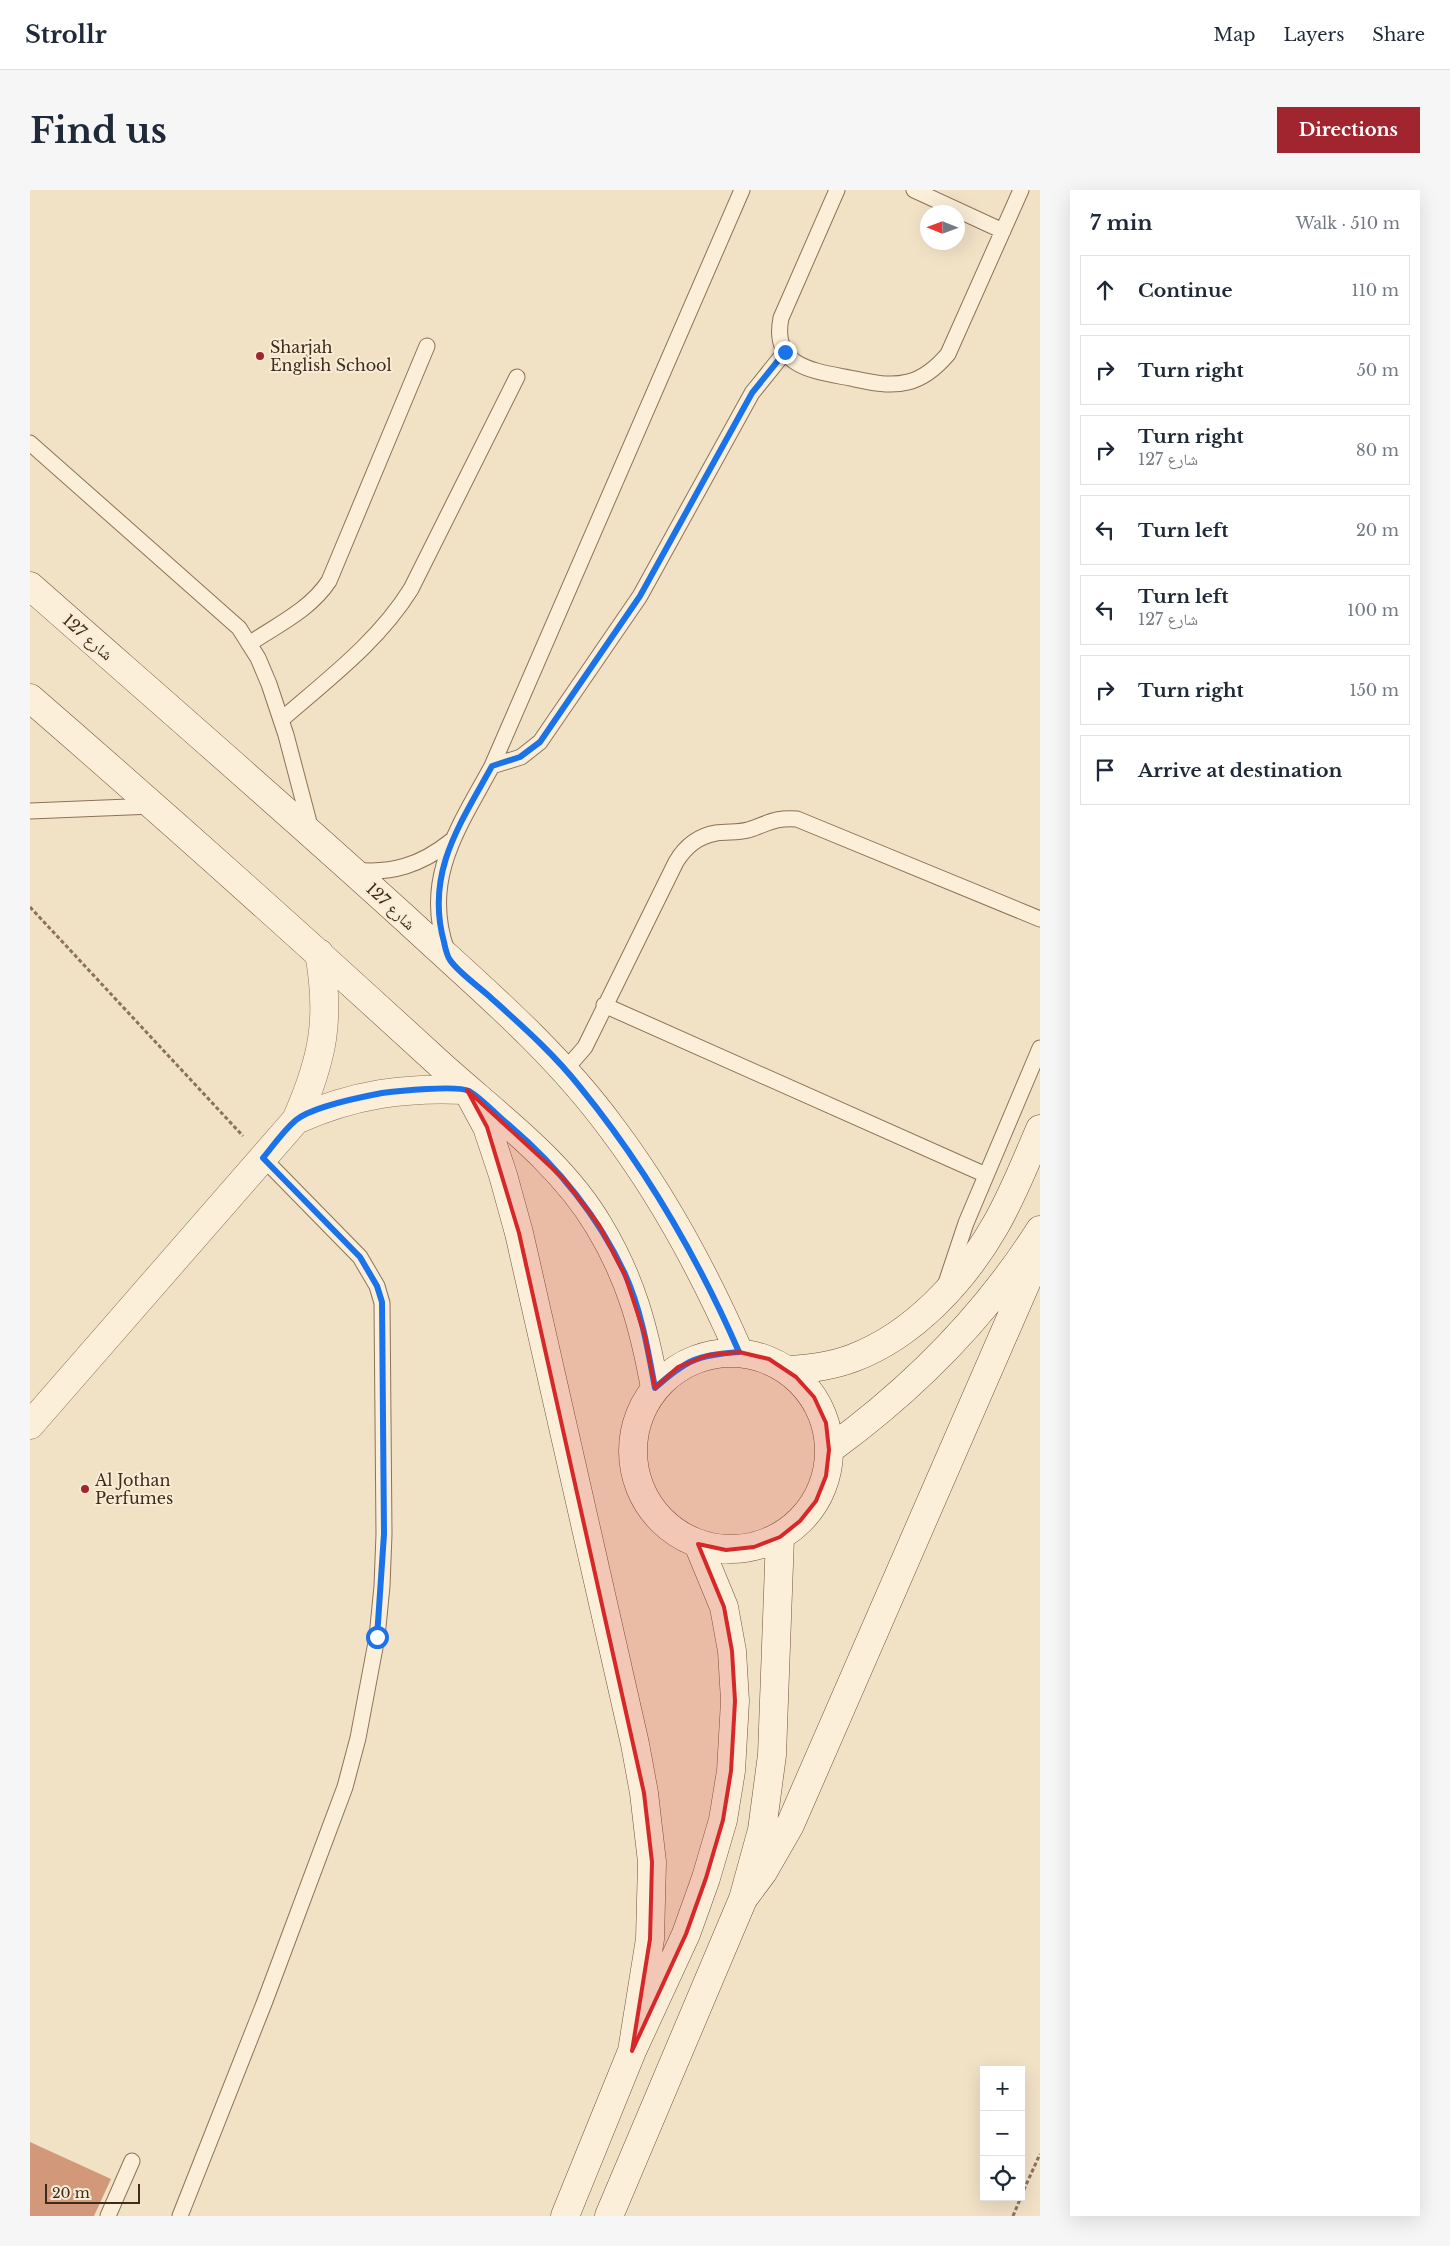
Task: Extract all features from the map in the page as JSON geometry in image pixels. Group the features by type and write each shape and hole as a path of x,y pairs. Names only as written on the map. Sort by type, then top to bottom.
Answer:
{"street":[{"name":"شارع 127","path":"30,586 312,834 542,1044 611,1126 669,1212 718,1304 739,1352"},
{"path":"30,698 319,953 468,1090 521,1135 564,1179 598,1225 626,1275 645,1336 655,1388"},
{"path":"30,1425 296,1120 318,1066 323,1038 326,1010 319,953"},
{"path":"296,1120 328,1106 362,1096 432,1088 468,1090"},
{"path":"468,1090 487,1127 519,1233 633,1734 644,1793 652,1862 650,1938 632,2051"},
{"path":"787,1370 832,1364 861,1354 894,1336 941,1298 980,1251 996,1225 1040,1129"},
{"path":"829,1450 901,1395 965,1331 994,1296 1040,1230"},
{"path":"743,1899 763,1872 790,1825 1040,1251"},
{"path":"739,1352 770,1360 787,1370 796,1377 814,1398 826,1423 829,1450 826,1476 816,1501 800,1521 780,1537 754,1547 726,1550 698,1544 670,1529 649,1506 636,1477 632,1445 639,1414 655,1388 678,1367 708,1354 739,1352"},
{"path":"609,2216 743,1899 762,1830 772,1755 780,1537"},
{"path":"565,2216 632,2051 682,1942 706,1878 723,1820 731,1771 735,1701 732,1650 724,1608 698,1544"}],"lane":[{"path":"450,960 444,943 438,908 440,873 452,840 492,766 742,190"},
{"path":"837,190 781,318 778,330 780,342 785,352 802,367 892,385 924,376 938,367 948,354 1021,190"},
{"path":"914,190 1003,231"},
{"path":"249,644 305,607 315,599 329,581 427,346"},
{"path":"492,766 520,757 540,742 640,596 752,393 785,352"},
{"path":"281,720 372,640 400,607 411,589 517,377"},
{"path":"30,443 239,628 258,658 281,720 312,834"},
{"path":"30,811 154,806"},
{"path":"565,1070 585,1047 604,1005 683,851 704,836 718,832 736,833 773,819 786,818 807,822 816,828 1040,919"},
{"path":"352,870 373,872 395,870 416,864 435,854 452,840"},
{"path":"604,1005 986,1175"},
{"path":"941,1298 966,1223 1040,1048"},
{"path":"180,2216 265,2000 345,1787 369,1687 382,1586 384,1534 382,1302 377,1286 360,1257 263,1158"},
{"path":"108,2216 132,2161"}],"path":[{"path":"30,907 263,1158"},
{"path":"1025,2188 1040,2154"},
{"path":"1012,2216 1019,2201"}],"highlighted area":[{"path":"467,1090 564,1179 599,1225 625,1275 645,1336 655,1388 678,1367 708,1355 739,1352 769,1359 796,1377 814,1397 826,1423 829,1450 826,1476 816,1501 800,1521 780,1537 754,1547 726,1550 698,1544 724,1607 732,1651 735,1701 731,1771 723,1820 706,1878 686,1934 632,2051 650,1939 652,1862 644,1793 519,1233 487,1127"}],"building":[{"path":"30,2142 111,2179 94,2216 30,2216"}],"place":[{"name":"Sharjah English School","path":"260,356"},
{"name":"Al Jothan Perfumes","path":"85,1489"}],"route":[{"path":"377,1637 382,1586 384,1534 382,1302 377,1286 360,1257 263,1158 296,1120 328,1106 362,1096 432,1088 468,1090 521,1135 564,1179 598,1225 626,1275 645,1336 655,1388 678,1367 708,1354 739,1352 695,1257 641,1168 611,1126 542,1044 450,960 440,926 438,890 445,856 492,766 520,757 540,742 640,596 752,393 785,352"}]}
